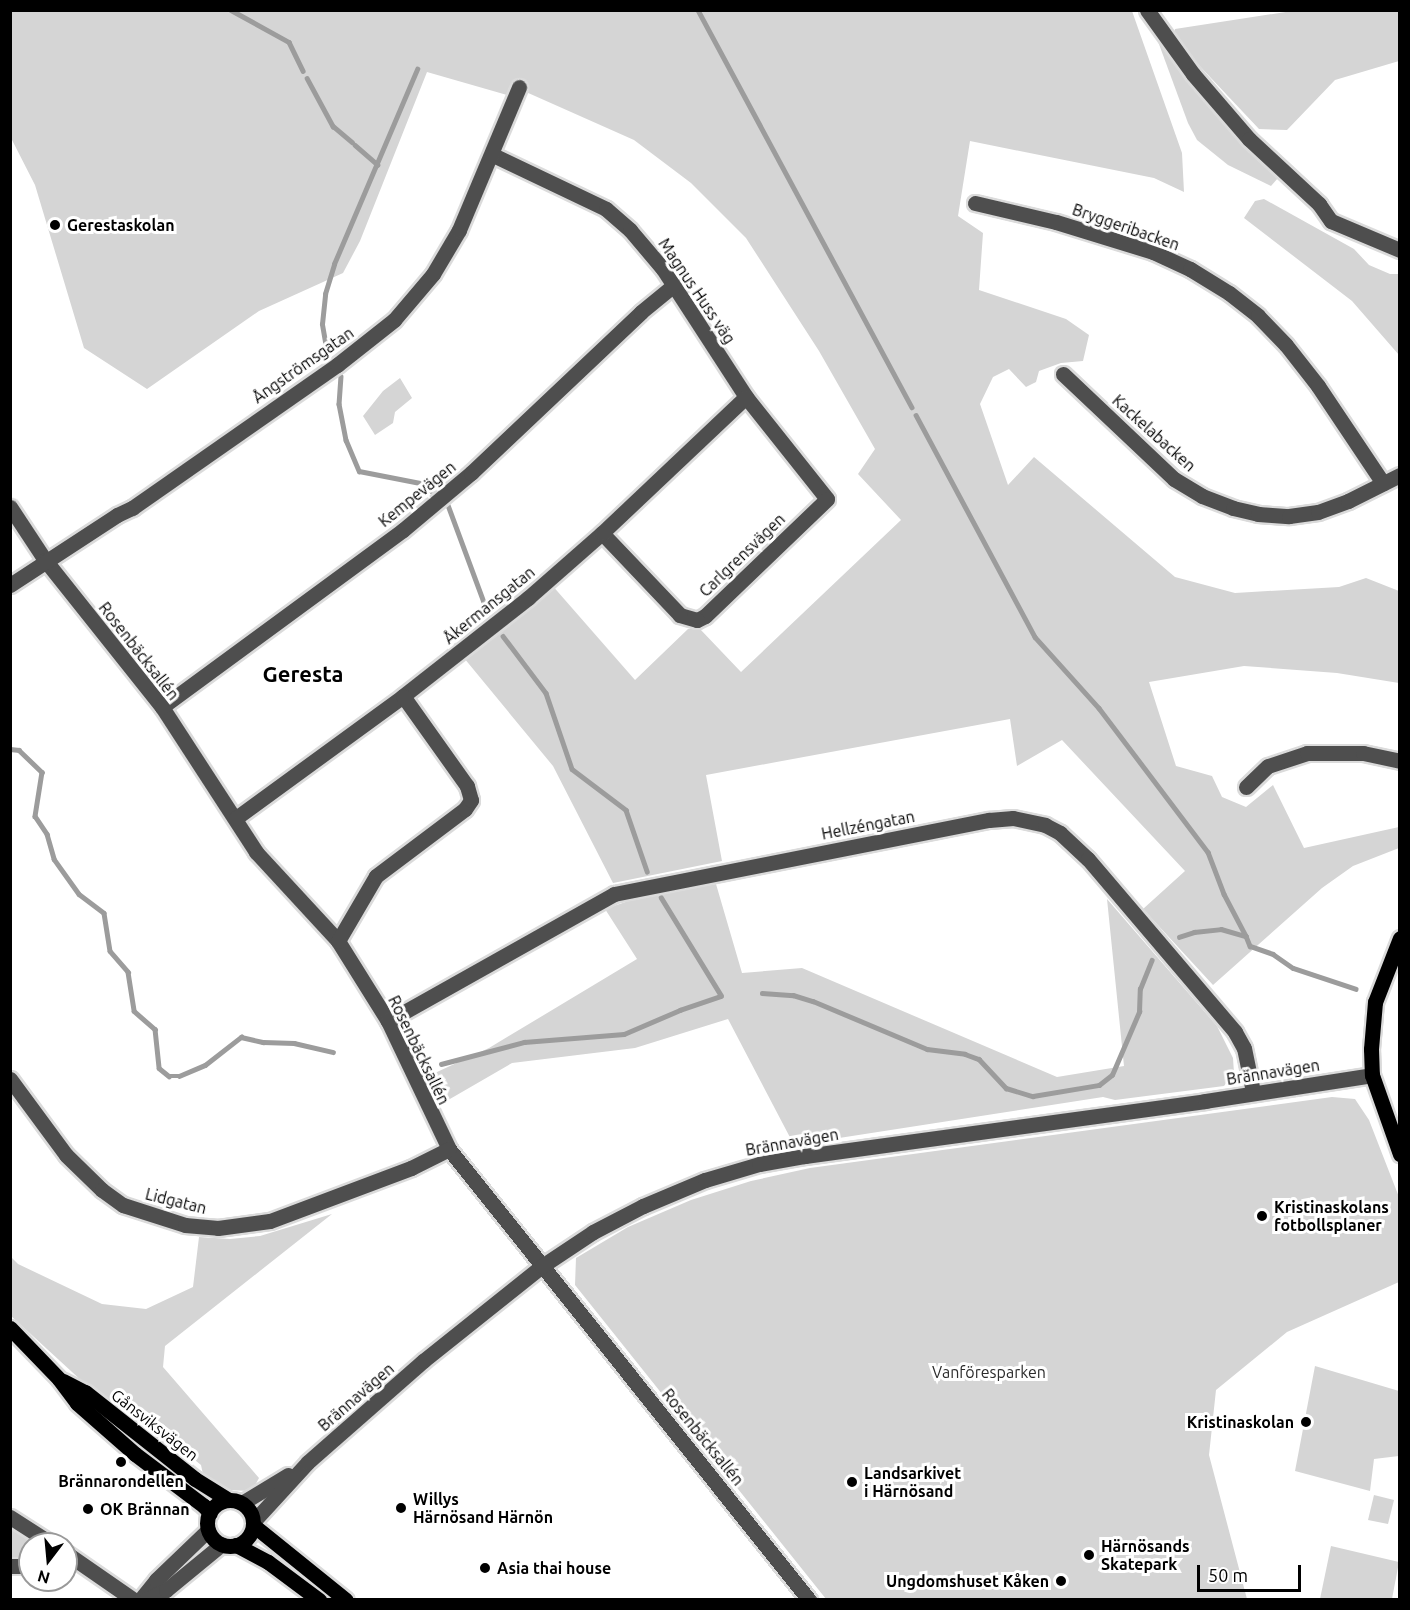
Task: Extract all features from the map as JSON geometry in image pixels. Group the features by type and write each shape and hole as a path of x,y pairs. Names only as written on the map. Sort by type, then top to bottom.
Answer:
{"main road":[{"path":"1400,938 1375,1002 1372,1075 1400,1154"},
{"name":"Gånsviksvägen","path":"10,1328 59,1378 77,1403 135,1454 187,1491 210,1513"},
{"name":"Gånsviksvägen","path":"59,1378 85,1392 195,1479 235,1501"},
{"path":"229,1544 248,1538 253,1523 250,1511 235,1501 217,1504 210,1513 208,1530 229,1544 268,1562 318,1599"},
{"path":"253,1523 286,1554 346,1599"}],"street":[{"path":"1147,10 1192,74 1249,139 1319,204 1331,221 1400,250"},
{"name":"Ångströmsgatan","path":"10,585 117,515 132,508 337,365 394,320 433,274 459,230 493,155 519,87"},
{"name":"Magnus Huss väg","path":"493,155 606,210 630,230 674,285 746,397 827,499"},
{"name":"Bryggeribacken","path":"975,203 1056,222 1153,252 1190,268 1229,293 1258,316 1286,345 1318,386 1383,483"},
{"name":"Kempevägen","path":"162,707 403,530 471,474 641,312 674,285"},
{"name":"Kackelabacken","path":"1063,374 1174,479 1202,496 1233,508 1258,514 1289,516 1318,512 1348,501 1400,476"},
{"name":"Åkermansgatan","path":"236,818 403,696 528,598 602,533 746,397"},
{"name":"Carlgrensvägen","path":"602,533 680,615 697,620 705,616 827,499"},
{"name":"Rosenbäcksallén","path":"10,507 45,561 162,707 256,852 338,941 388,1021 449,1149 809,1599"},
{"path":"338,941 376,876 465,810 471,800 467,786 403,696"},
{"path":"1246,787 1268,766 1307,753 1363,753 1400,761"},
{"name":"Hellzéngatan","path":"388,1021 614,894 962,825 1013,818 1045,825 1060,833 1088,859 1235,1032 1244,1048 1253,1092"},
{"name":"Brännavägen","path":"253,1523 308,1462 423,1361 542,1266 593,1232 643,1206 705,1180 759,1164 1372,1075"},
{"name":"Lidgatan","path":"10,1079 66,1155 102,1190 123,1205 185,1225 218,1228 270,1221 411,1167 449,1149"},
{"name":"Brännavägen","path":"235,1501 308,1462"},
{"path":"10,1517 33,1532"},
{"path":"143,1599 156,1580 208,1530"},
{"path":"143,1599 166,1590 229,1544"},
{"path":"78,1561 134,1599"}],"green space":[{"path":"11,11 1132,11 1182,153 1184,192 1154,178 970,141 958,216 983,233 979,290 1066,319 1089,335 1083,361 1061,363 1039,371 1036,382 1026,387 1009,369 993,377 980,404 1008,485 1034,457 1175,577 1235,593 1339,587 1366,578 1399,591 1399,683 1337,673 1244,666 1149,682 1176,766 1212,776 1222,797 1246,807 1273,785 1304,848 1399,827 1399,848 1353,866 1322,888 1213,985 1143,909 1185,871 1062,740 1017,766 1010,719 706,775 722,861 613,883 553,766 464,658 551,584 635,680 688,629 700,629 741,672 901,520 858,474 875,449 819,351 746,238 691,183 634,140 526,92 507,95 427,72 360,241 343,273 259,311 147,389 84,348 35,185 11,138"},
{"path":"1292,11 1399,11 1399,61 1335,80 1287,130 1259,129 1173,36 1175,29"},
{"path":"1156,36 1278,178 1271,186 1228,165 1197,140 1188,123"},
{"path":"1264,199 1354,249 1369,265 1390,274 1399,274 1399,355 1352,301 1244,218 1255,201"},
{"path":"400,378 412,398 395,412 393,423 375,435 363,416 383,391"},
{"path":"716,884 742,973 802,968 1057,1077 1124,1066 1107,899 1217,1026 1233,1058 1234,1073 1224,1086 1115,1100 1103,1097 794,1145 728,1019 635,1048 512,1063 443,1103 424,1078 489,1048 637,959 605,909 646,895"},
{"name":"Vanföresparken","path":"1332,1097 1355,1099 1369,1120 1399,1197 1399,1282 1287,1332 1216,1390 1209,1455 1247,1599 826,1599 575,1285 576,1258 628,1227 691,1200 751,1181 810,1168"},
{"path":"332,1214 165,1346 163,1367 259,1478 252,1491 226,1490 204,1479 201,1465 151,1424 84,1383 10,1315 10,1256 18,1264 102,1304 146,1309 193,1287 199,1237 230,1239 260,1236"},
{"path":"1315,1366 1399,1391 1399,1456 1374,1459 1370,1491 1295,1471"},
{"path":"1374,1495 1394,1500 1388,1524 1368,1520"},
{"path":"10,1527 18,1532 18,1559 11,1559"},
{"path":"1331,1546 1399,1562 1392,1599 1320,1599"}],"waterway":[{"path":"231,10 289,42 303,71"},
{"path":"698,10 912,407"},
{"path":"327,353 322,324 325,294 334,264 417,69"},
{"path":"307,78 333,126 352,142"},
{"path":"355,145 378,165"},
{"path":"341,376 339,404 346,440 359,471 420,483 433,492"},
{"path":"916,415 1035,637 1099,708 1208,852 1224,894 1246,936"},
{"path":"448,505 488,613"},
{"path":"503,636 546,693 572,769 626,810 647,871"},
{"path":"10,749 19,750 42,772 35,816 47,834 54,859 79,894 104,913 110,951 128,972 134,1011 155,1029 159,1068 169,1076 179,1076 205,1065 241,1037 263,1042 294,1043 333,1052"},
{"path":"441,1064 524,1042 624,1034 680,1010 721,996 661,898"},
{"path":"1179,937 1194,932 1221,929 1246,936 1250,946 1273,954 1293,968 1356,989"},
{"path":"762,993 793,995 813,1001 927,1049 965,1054 979,1059 1006,1088 1033,1096 1099,1085 1112,1075 1139,1012 1140,989 1152,960"}],"place":[{"name":"Gerestaskolan","path":"55,225"},
{"name":"Kristinaskolans fotbollsplaner","path":"1262,1216"},
{"name":"Kristinaskolan","path":"1306,1422"},
{"name":"Brännarondellen","path":"121,1462"},
{"name":"Landsarkivet i Härnösand","path":"852,1482"},
{"name":"Willys Härnösand Härnön","path":"401,1508"},
{"name":"OK Brännan","path":"88,1509"},
{"name":"Härnösands Skatepark","path":"1089,1555"},
{"name":"Asia thai house","path":"485,1568"},
{"name":"Ungdomshuset Kåken","path":"1061,1581"}],"district":[{"name":"Geresta","path":"303,674"}]}
